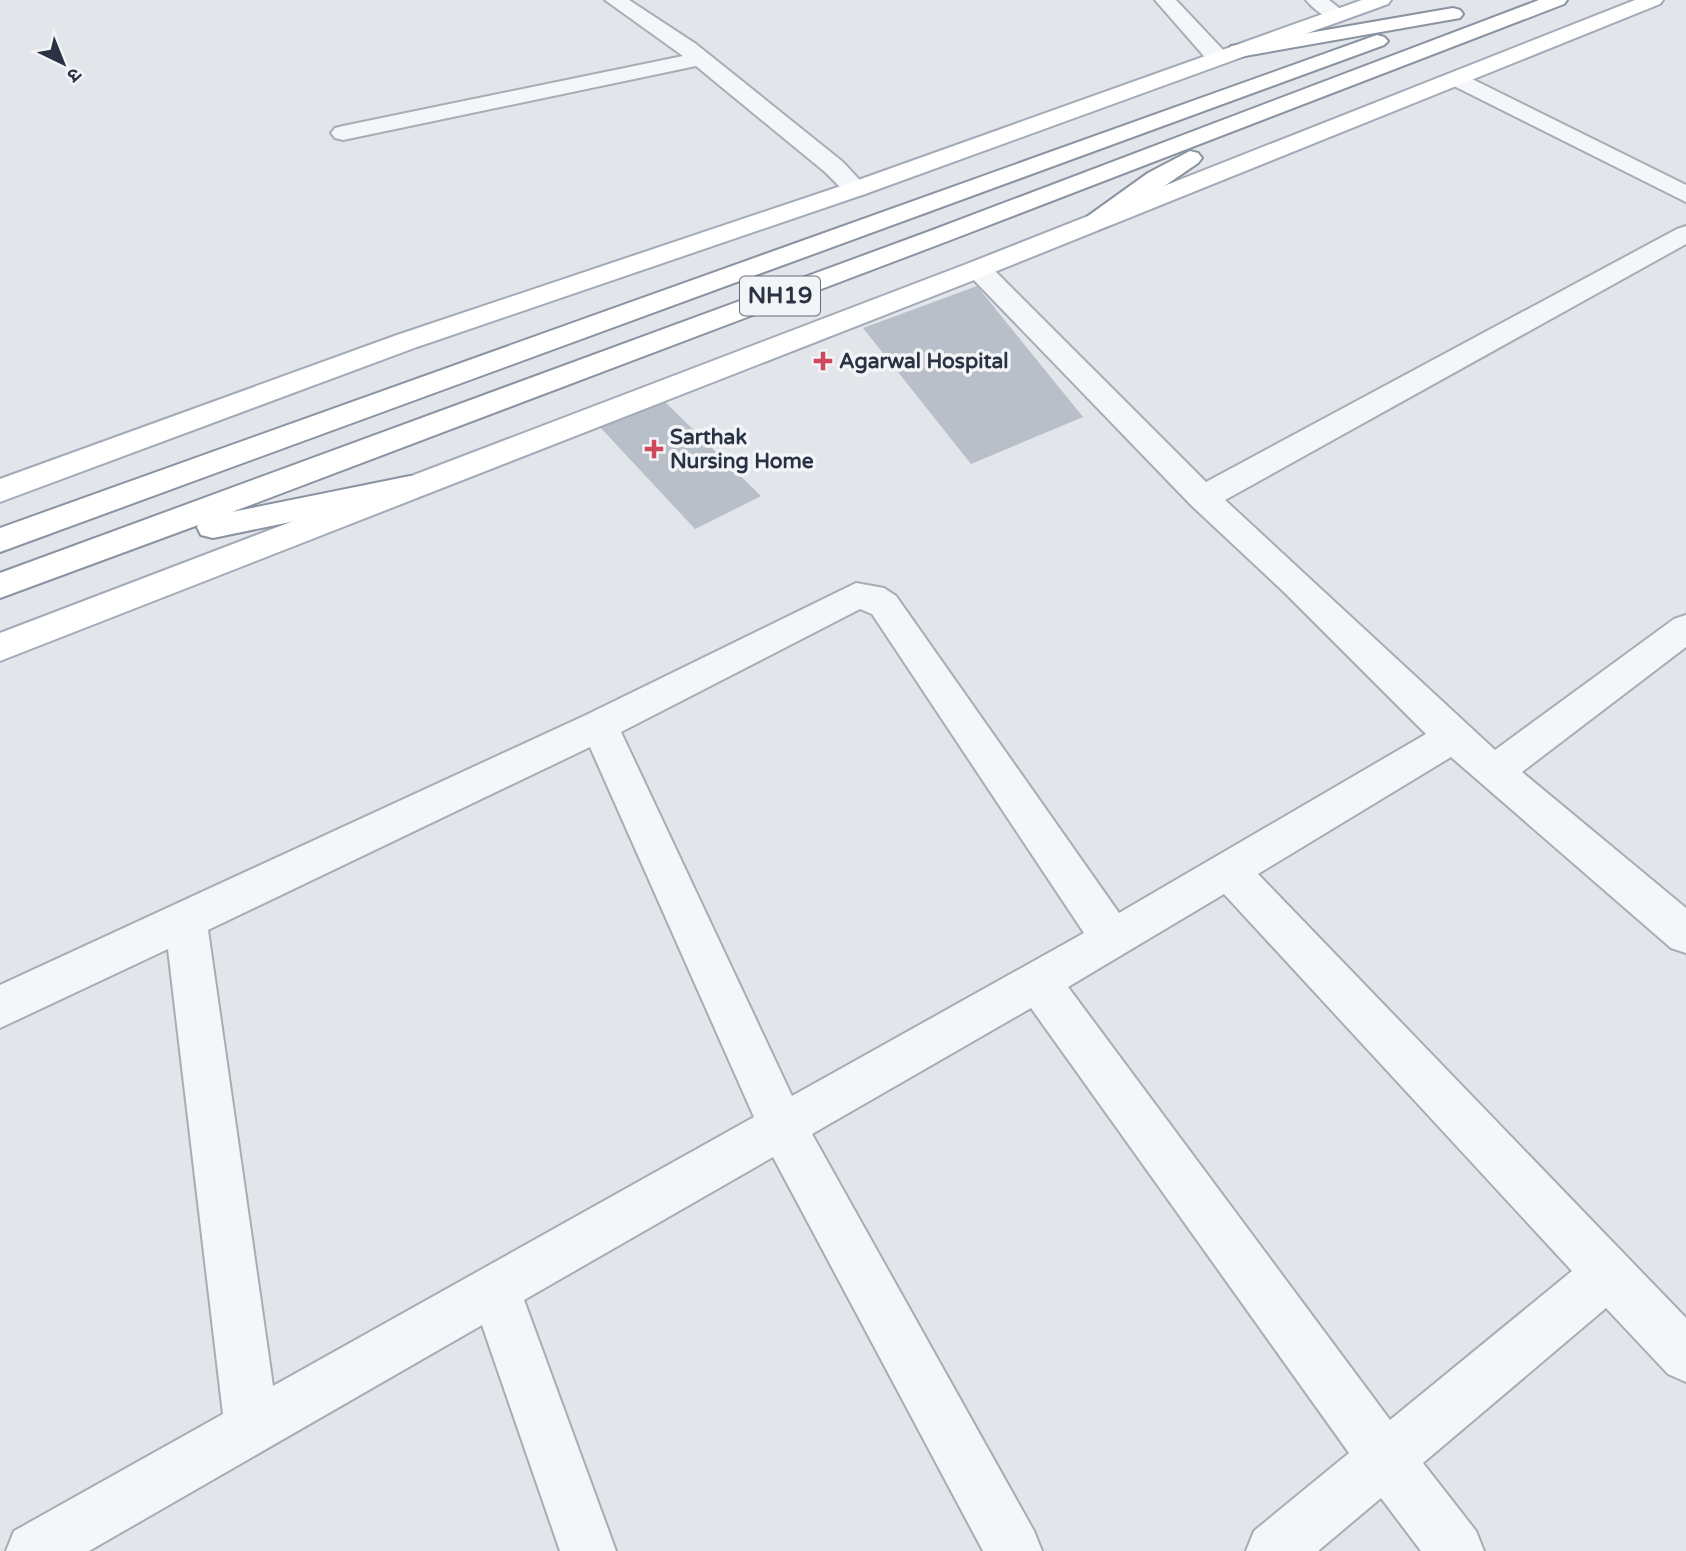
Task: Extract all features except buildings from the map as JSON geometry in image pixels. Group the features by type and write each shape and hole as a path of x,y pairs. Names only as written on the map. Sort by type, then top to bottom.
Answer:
{"main road":[{"path":"0,491 407,341 856,189 1381,0"},
{"name":"NH19","path":"0,540 1490,0"},
{"name":"NH19","path":"0,586 939,236 1557,0"},
{"path":"0,647 978,269 1653,0"},
{"path":"1228,54 1453,13"},
{"path":"1097,221 1157,178 1276,107"},
{"path":"95,551 410,487"}],"street":[{"path":"615,0 700,59 834,167 856,189"},
{"path":"1165,0 1228,54"},
{"path":"1316,0 1338,15"},
{"path":"343,134 700,59"},
{"path":"1458,79 1686,195"},
{"path":"1203,498 1686,234"},
{"path":"978,269 1203,498 1297,584 1453,737 1686,934"},
{"path":"0,1007 599,726 856,596 872,597 884,605 1112,939"},
{"path":"1494,772 1686,628"},
{"path":"599,726 782,1126 1014,1551"},
{"path":"34,1551 1112,939 1453,737"},
{"path":"1229,871 1686,1356"},
{"path":"186,920 252,1427"},
{"path":"1038,981 1385,1458 1456,1551"},
{"path":"1274,1551 1609,1273"},
{"path":"495,1289 588,1551"}],"place":[{"name":"Agarwal Hospital","path":"823,361"},
{"name":"Sarthak Nursing Home","path":"654,449"}]}
